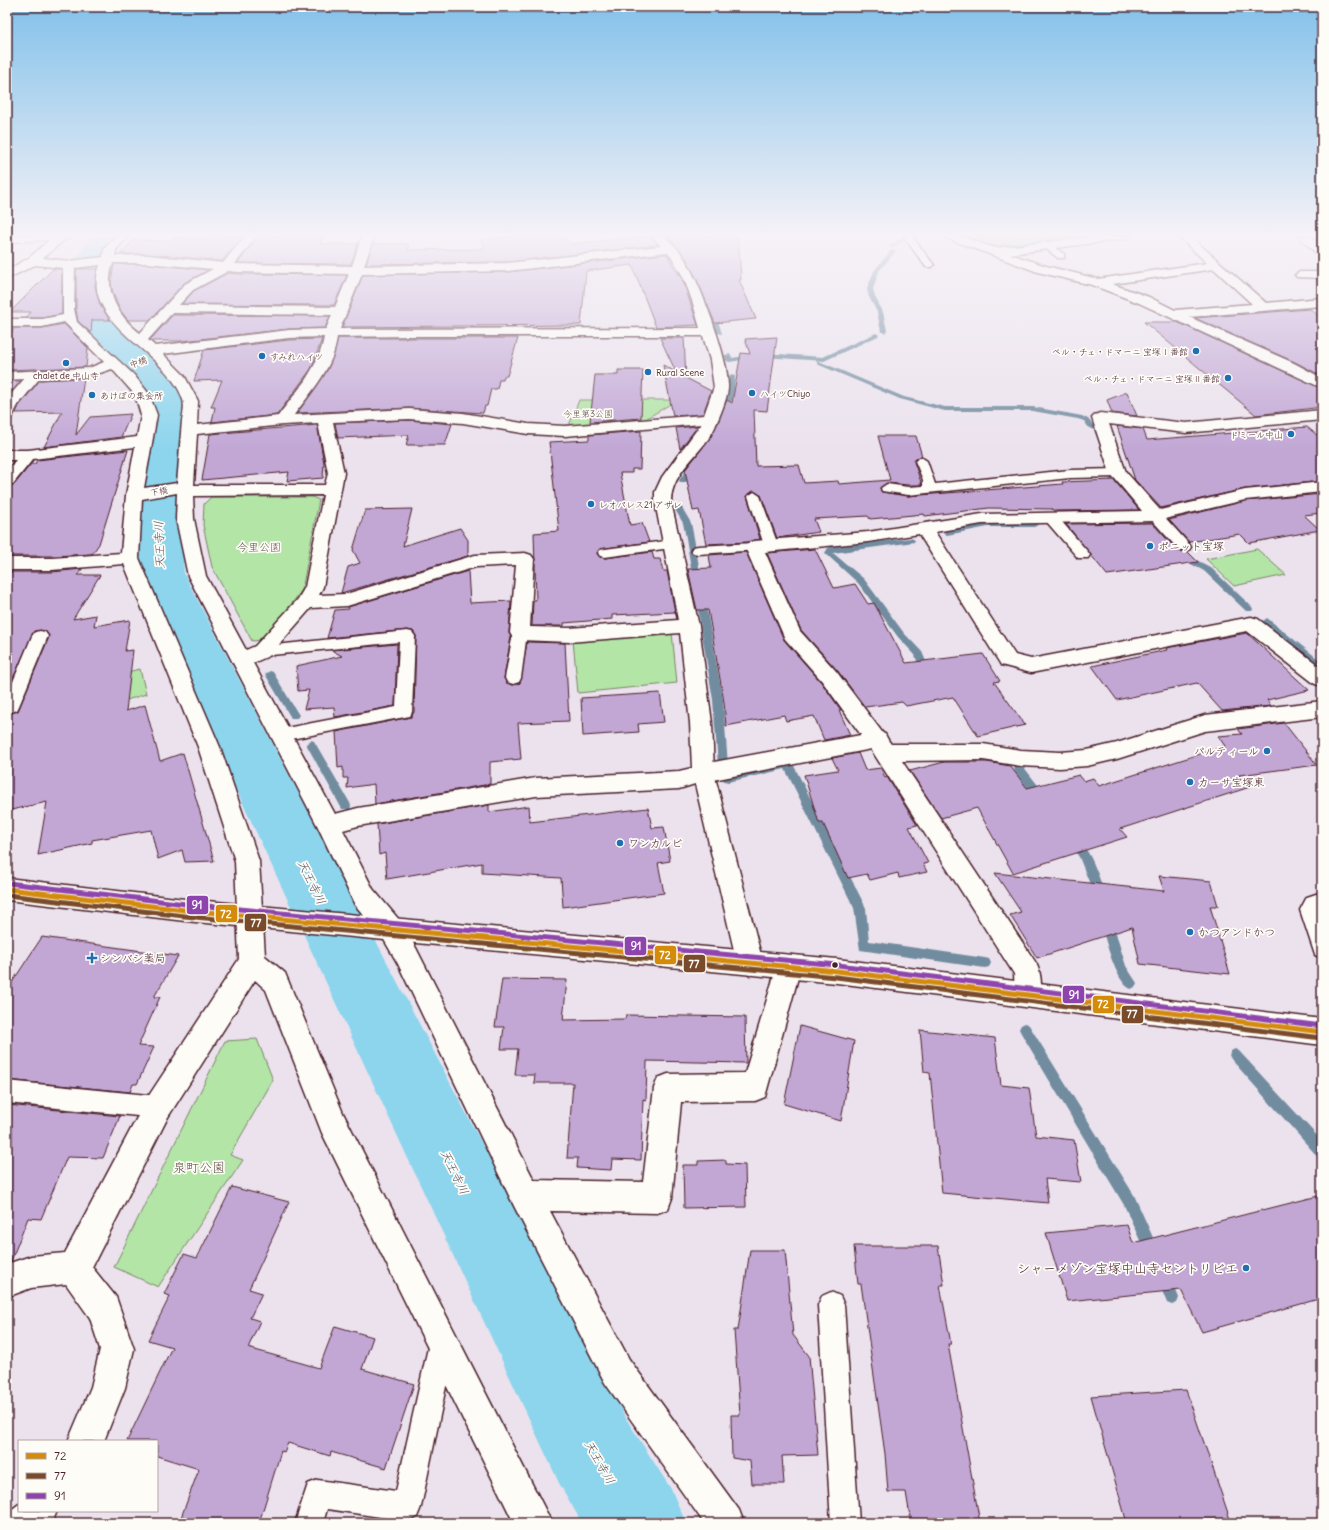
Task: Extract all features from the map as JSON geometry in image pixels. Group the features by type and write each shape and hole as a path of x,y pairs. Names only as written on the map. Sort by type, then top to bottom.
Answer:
{"street":[{"path":"69,307 71,323 136,359 179,378 191,401 190,430 182,488 190,549 197,576 252,655 281,734 329,825 380,929 407,956 525,1195 617,1372 726,1523"},
{"path":"110,307 124,327 136,359"},
{"path":"283,420 317,374 329,349 331,334 341,307"},
{"path":"699,307 717,364 721,387 707,428 670,477 663,492 666,517 674,544 689,626 701,723 703,773 750,963"},
{"path":"1157,307 1216,335 1289,366 1322,384"},
{"path":"1173,314 1258,307"},
{"path":"74,1269 158,1107 252,961 247,861 209,746 130,558 143,440 149,415 142,394 129,378 136,359 168,309 339,311"},
{"path":"7,323 42,323 70,317"},
{"path":"7,376 91,372 136,359 289,334 408,332 708,332"},
{"path":"7,414 11,404 35,374"},
{"path":"190,430 283,420 409,414 463,418 507,426 559,431 710,419"},
{"path":"1156,516 1118,473 1100,418 1186,428 1322,415"},
{"path":"252,655 306,602 314,587 336,473 325,419"},
{"path":"7,455 28,455 143,440"},
{"path":"7,481 28,455"},
{"path":"1028,995 1027,971 880,746 829,676 792,634 763,546 868,537 982,519 1156,516 1245,495 1322,486"},
{"name":"下橋","path":"138,494 182,488 332,490"},
{"path":"924,528 1008,660 1031,666 1251,624 1322,679"},
{"path":"7,564 52,564 130,558"},
{"path":"306,602 347,600 475,561 524,559 520,633 569,635 689,626"},
{"path":"329,825 358,817 536,787 679,780 703,773 880,746 942,751 983,752 1021,758 1060,760 1087,758 1117,751 1204,723 1322,709"},
{"path":"7,889 185,910 284,918 380,929 788,967 1028,995 1322,1032"},
{"path":"252,961 276,982 332,1122 534,1523"},
{"path":"525,1195 657,1198 668,1088 755,1087 788,967"},
{"path":"7,1281 19,1275 56,1268 74,1269 104,1309 117,1349 108,1388 86,1440"},
{"path":"24,1523 38,1512"}],"lane":[{"path":"921,460 929,480 929,488"},
{"path":"887,488 908,491 1070,474 1118,473"},
{"path":"698,550 763,546 754,496"},
{"path":"1156,516 1184,547"},
{"path":"1051,518 1083,555"},
{"path":"605,552 674,544"},
{"path":"513,678 520,633"},
{"path":"11,706 15,679 40,636"},
{"path":"252,655 407,636 404,712 281,734"},
{"path":"1322,900 1314,903 1310,910 1322,949"},
{"path":"7,1092 158,1107"},
{"path":"831,1305 845,1523"},
{"path":"309,1523 318,1494 407,1507 442,1343"}],"green space":[{"name":"今里第3公園","path":"579,400 677,400 639,423 568,428"},
{"name":"今里公園","path":"211,497 312,497 319,500 302,590 264,640 252,641 212,567 203,525 204,504"},
{"path":"1257,549 1286,575 1234,586 1206,559"},
{"path":"672,632 677,683 578,693 573,641"},
{"path":"140,669 146,694 78,715 85,682"},
{"name":"泉町公園","path":"257,1039 273,1080 230,1155 243,1160 158,1287 114,1267 225,1041"}],"building":[{"path":"15,307 62,307 62,314 42,318 26,318 31,312 10,312"},
{"path":"76,307 102,307 110,320 92,320 91,333 78,321"},
{"path":"119,307 162,307 150,320 128,320"},
{"path":"350,307 583,307 581,325 342,327"},
{"path":"648,307 692,307 698,325 656,327"},
{"path":"708,307 751,307 756,319 715,323"},
{"path":"1310,309 1322,318 1322,376 1295,362 1195,318"},
{"path":"173,315 330,316 325,328 289,329 182,341 150,340"},
{"path":"1144,322 1177,322 1322,389 1322,407 1256,415"},
{"path":"64,324 88,348 86,367 7,370 7,337 15,328 42,328"},
{"path":"777,337 767,411 754,410 756,466 799,465 804,483 838,481 839,484 890,480 878,436 916,436 922,456 914,462 922,485 887,483 880,488 882,492 908,496 1063,484 1062,482 1114,480 1139,510 1054,511 1052,509 989,508 925,516 924,514 870,519 868,516 814,519 819,532 777,538 761,495 753,491 747,496 760,539 747,542 706,544 699,510 693,511 685,470 711,437 727,400 732,403 741,353 750,354 745,339"},
{"path":"338,338 518,338 507,376 504,376 503,380 499,380 497,389 491,389 487,406 485,406 483,413 409,408 297,413 328,369"},
{"path":"660,338 684,338 686,378 711,391 703,414 673,416 663,365 676,372"},
{"path":"322,339 311,369 277,415 212,422 215,407 211,407 222,380 194,381 204,350 289,340"},
{"path":"618,370 643,370 641,418 590,422 595,375 618,375"},
{"path":"84,378 76,435 90,417 131,414 121,437 44,447 62,412 16,413 19,406 40,380"},
{"path":"7,381 21,381 7,397"},
{"path":"1127,392 1137,416 1112,413 1107,400"},
{"path":"409,420 452,424 445,445 406,445 409,435 338,438 335,423"},
{"path":"317,425 324,463 323,478 287,481 289,472 202,480 210,434"},
{"path":"698,426 680,449 676,428"},
{"path":"1117,426 1143,429 1147,440 1307,427 1322,439 1322,481 1245,489 1161,508 1135,480"},
{"path":"641,431 640,469 632,469 632,473 620,473 630,525 642,523 649,542 600,549 597,554 600,557 605,558 652,552 654,559 660,559 663,571 667,571 675,612 612,615 612,619 564,623 564,626 532,626 533,600 536,600 534,533 559,531 549,442 589,440 589,435"},
{"path":"128,450 99,544 92,554 7,556 7,487 14,485 31,464 35,464 37,460"},
{"path":"1322,494 1322,513 1304,515 1320,530 1249,543 1240,534 1189,542 1169,520 1245,501"},
{"path":"412,509 403,546 460,528 468,540 468,556 341,593 348,567 360,563 353,550 365,510"},
{"path":"1152,523 1178,551 1188,552 1198,562 1107,575 1066,524"},
{"path":"815,549 834,588 855,584 868,604 874,603 906,663 983,654 1000,681 994,682 1025,725 978,736 953,697 906,706 902,702 865,707 837,670 801,630 767,553"},
{"path":"746,552 784,640 821,682 841,710 839,710 850,735 824,740 814,716 786,721 784,715 726,726 724,702 708,610 697,610 688,569 711,568 709,555"},
{"path":"82,569 78,575 100,575 73,619 96,615 94,626 130,620 125,651 133,650 126,711 145,705 160,761 183,753 214,861 185,862 182,850 158,859 151,830 92,840 92,843 38,855 47,802 7,811 7,713 18,711 49,637 45,631 34,631 7,692 7,572 52,572"},
{"path":"468,571 470,603 511,601 509,633 511,637 504,678 507,683 513,685 520,683 527,642 565,643 569,721 518,723 521,759 490,762 490,784 375,804 374,784 347,788 348,778 343,778 343,767 338,768 336,732 411,717 414,712 416,636 413,631 407,630 327,638 335,610 349,609 348,607"},
{"path":"1247,633 1309,690 1267,700 1271,706 1222,711 1197,683 1117,700 1092,666 1167,650 1166,648"},
{"path":"397,644 395,706 335,717 334,707 304,709 309,690 298,691 296,666 342,656 331,650"},
{"path":"660,693 664,722 638,724 639,732 583,736 581,698"},
{"path":"1284,723 1317,765 1239,775 1250,787 1120,829 1127,837 1013,873 977,808 941,818 910,771 944,762 987,762 1010,766 1027,788 1079,775 1084,781 1093,778 1099,786 1225,746 1218,736 1242,734 1238,729"},
{"path":"858,753 865,770 881,768 885,778 887,777 917,825 909,827 928,863 923,864 927,872 899,878 898,873 870,880 867,874 848,878 823,823 819,823 804,775 838,770 832,758"},
{"path":"489,805 489,812 529,806 530,822 648,808 652,828 664,827 670,861 658,863 664,893 563,907 561,878 482,873 482,863 387,879 385,853 379,855 377,824"},
{"path":"995,873 1164,891 1159,876 1211,881 1218,906 1210,906 1230,974 1140,964 1132,927 1037,958 1010,915 1021,912"},
{"path":"42,937 178,956 154,997 160,997 138,1046 154,1047 137,1084 133,1084 130,1092 7,1080 7,990"},
{"path":"502,979 567,980 563,1020 625,1019 626,1015 745,1017 746,1063 647,1061 646,1100 643,1099 641,1160 612,1159 611,1170 577,1168 578,1158 567,1158 573,1083 534,1083 535,1075 515,1075 518,1049 501,1049 504,1027 495,1027"},
{"path":"800,1026 854,1041 841,1121 784,1104"},
{"path":"920,1030 995,1038 1001,1085 1029,1088 1036,1136 1074,1140 1081,1182 1045,1179 1048,1203 942,1193 930,1073 924,1072"},
{"path":"7,1105 120,1116 103,1158 67,1157 41,1219 28,1218 11,1261 7,1262"},
{"path":"726,1160 726,1164 745,1165 746,1207 684,1208 683,1165 698,1165 698,1161"},
{"path":"232,1187 289,1202 249,1289 262,1293 250,1318 260,1321 248,1348 319,1368 335,1326 373,1337 362,1369 414,1384 386,1468 331,1452 330,1456 288,1443 284,1452 281,1451 259,1523 179,1523 199,1469 158,1456 158,1440 127,1440 172,1347 148,1340 170,1296 164,1294 184,1254 197,1258"},
{"name":"シャーメゾン宝塚中山寺セントリビエ","path":"1322,1195 1322,1298 1202,1332 1181,1290 1067,1301 1046,1233 1127,1225 1133,1243"},
{"path":"854,1246 938,1246 944,1285 940,1285 951,1344 948,1344 980,1523 911,1523 906,1492 888,1492 885,1454 861,1284 858,1284"},
{"path":"750,1250 785,1250 793,1335 809,1356 818,1455 782,1456 784,1484 752,1484 750,1461 732,1458 731,1415 740,1415 734,1330 738,1330"},
{"path":"1186,1390 1230,1519 1168,1523 1127,1523 1091,1396"}],"waterway":[{"name":"天王寺川","path":"88,307 89,319 157,387 171,407 158,513 160,574 592,1450 637,1523"},
{"path":"878,307 884,331"},
{"path":"716,324 720,333"},
{"path":"728,355 729,360 763,355 824,359 876,335"},
{"path":"819,363 902,398 945,409 1033,409 1080,417 1086,420 1091,427 1097,428 1100,439"},
{"path":"725,413 731,393 732,376"},
{"path":"683,480 694,466"},
{"path":"1113,479 1137,505"},
{"path":"678,508 687,523 690,538 718,700 723,765"},
{"path":"947,533 988,525 1034,525"},
{"path":"911,540 831,550 829,553 861,581 901,635 919,654 926,673"},
{"path":"1183,556 1207,569 1249,609"},
{"path":"1267,621 1322,667"},
{"path":"270,674 294,715"},
{"path":"311,744 346,806"},
{"path":"728,778 788,764 860,908 864,946 985,963"},
{"path":"1019,769 1040,796"},
{"path":"1073,841 1084,855 1100,896"},
{"path":"1106,921 1121,968 1131,983"},
{"path":"1025,1029 1129,1200 1152,1251"},
{"path":"1235,1055 1322,1151"},
{"path":"1164,1278 1172,1298"}],"transit line":[{"name":"91","path":"8,883 186,904 838,965 1322,1026"},
{"name":"72","path":"7,889 185,910 837,971 1322,1032"},
{"name":"77","path":"7,895 184,916 836,977 1321,1038"}],"place":[{"name":"ベル・チェ・ドマーニ 宝塚Ⅰ番館","path":"1196,351"},
{"name":"すみれハイツ","path":"262,356"},
{"name":"chalet de 中山寺","path":"66,363"},
{"name":"Rural Scene","path":"648,372"},
{"name":"ベル・チェ・ドマーニ 宝塚Ⅱ番館","path":"1228,378"},
{"name":"ハイツChiyo","path":"752,393"},
{"name":"あけぼの集会所","path":"92,395"},
{"name":"ドミール中山","path":"1291,434"},
{"name":"レオパレス21 アザレ","path":"591,504"},
{"name":"ポニット宝塚","path":"1150,546"},
{"name":"パルティール","path":"1267,751"},
{"name":"カーサ宝塚東","path":"1190,782"},
{"name":"ワンカルビ","path":"620,843"},
{"name":"かつアンドかつ","path":"1190,932"},
{"name":"シンバシ薬局","path":"92,958"},
{"name":"シャーメゾン宝塚中山寺セントリビエ","path":"1246,1268"}]}
